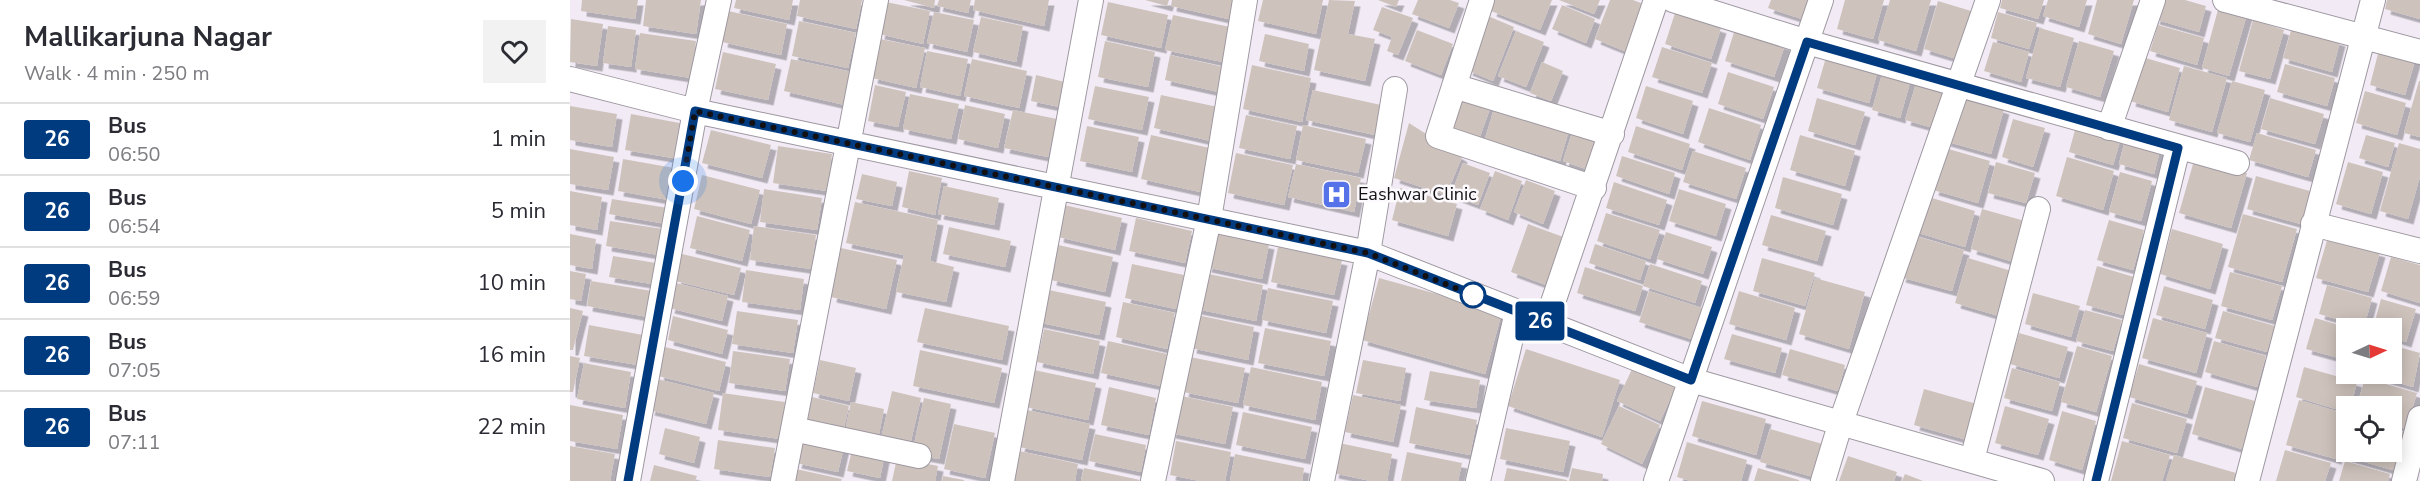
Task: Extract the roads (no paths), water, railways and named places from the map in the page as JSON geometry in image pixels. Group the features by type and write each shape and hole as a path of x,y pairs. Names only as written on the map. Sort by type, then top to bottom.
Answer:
{"street":[{"path":"628,481 695,111 719,0"},
{"path":"783,481 876,0"},
{"path":"1002,481 1091,0"},
{"path":"1153,481 1209,219 1245,0"},
{"path":"1482,0 1438,136 1594,188"},
{"path":"1546,323 1594,188 1656,0"},
{"path":"1673,0 1807,42 2237,163"},
{"path":"1656,481 1821,0"},
{"path":"1823,481 1840,425 1988,0"},
{"path":"2109,128 2153,0"},
{"path":"2225,0 2420,52"},
{"path":"2247,481 2373,0"},
{"path":"570,79 695,111 1368,253 1691,380 1980,469 2042,481"},
{"path":"1454,86 1612,134"},
{"path":"1322,481 1368,253 1395,89"},
{"path":"2096,481 2178,148"},
{"path":"1980,469 2038,209"},
{"path":"2313,224 2420,251"},
{"path":"1478,481 1517,312"},
{"path":"2404,481 2420,418"},
{"path":"793,429 919,456"}],"place":[{"name":"Eashwar Clinic","path":"1337,194"}]}
